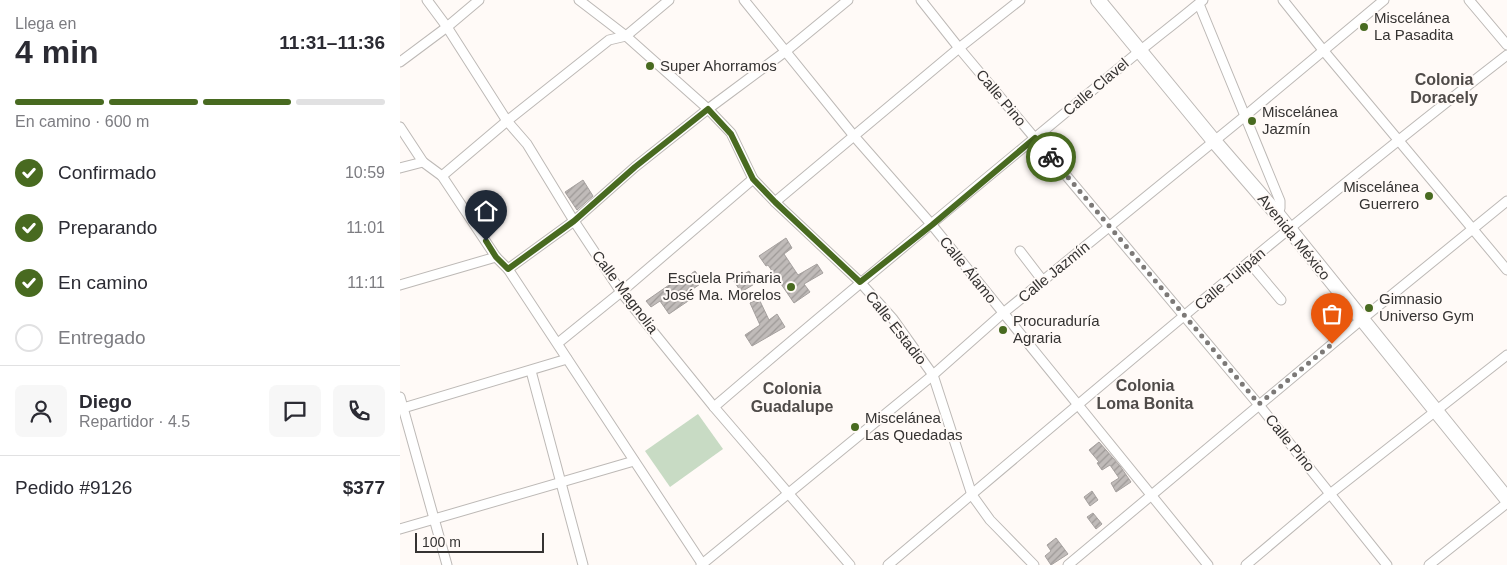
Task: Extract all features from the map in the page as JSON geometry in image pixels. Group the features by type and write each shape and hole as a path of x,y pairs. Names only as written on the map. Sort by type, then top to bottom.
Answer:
{"street":[{"name":"Calle Magnolia","path":"427,0 447,27 506,122 527,144 574,221 621,292 714,407 850,565"},
{"path":"400,62 479,0"},
{"name":"Calle Estadio","path":"579,0 626,36 708,109 731,134 753,179 860,282 893,319 933,375 972,494 990,520 1034,565"},
{"path":"442,176 609,40 626,36 670,0"},
{"name":"Calle Álamo","path":"744,0 854,136 932,225 1002,314 1208,565"},
{"path":"508,269 574,221 635,167 708,109 786,51 848,0"},
{"name":"Calle Pino","path":"921,0 1184,317 1259,404 1387,565"},
{"path":"775,202 959,48 1020,0"},
{"name":"Avenida México","path":"1098,0 1214,141 1278,215 1507,501"},
{"path":"1283,0 1507,270"},
{"name":"Calle Jazmín","path":"702,565 933,375 1002,314 1384,0"},
{"path":"1469,0 1507,45"},
{"path":"1201,2 1280,201 1278,215"},
{"name":"Calle Clavel","path":"714,407 860,282 932,225 1139,51 1201,2"},
{"name":"Calle Tulipán","path":"888,565 1077,404 1398,139 1507,55"},
{"path":"400,127 423,162 442,176 496,257 508,269 702,565"},
{"path":"400,168 423,162"},
{"path":"558,343 621,292 753,179"},
{"path":"1068,565 1259,404 1507,201"},
{"path":"1020,251 1043,281"},
{"path":"400,285 496,257"},
{"path":"1249,262 1281,300"},
{"path":"1246,565 1330,494 1507,355"},
{"path":"401,409 567,359"},
{"path":"531,370 583,565"},
{"path":"400,398 401,409 447,565"},
{"path":"400,529 634,461"},
{"path":"1429,565 1507,501"}],"green space":[{"path":"698,414 723,449 670,487 645,451"}],"building":[{"path":"583,180 593,196 577,210 565,192"},
{"path":"786,238 792,248 784,254 798,275 817,264 823,273 804,284 810,292 794,303 768,265 766,266 759,256"},
{"path":"695,271 703,282 690,291 694,297 669,314 660,301 651,307 646,301 682,276 684,279"},
{"path":"749,271 756,283 741,292 734,281"},
{"path":"759,299 769,320 777,314 785,327 752,346 745,335 760,325 750,303"},
{"path":"1099,442 1131,482 1116,492 1111,483 1119,478 1110,465 1102,470 1097,463 1099,462 1089,450"},
{"path":"1092,491 1098,500 1090,506 1084,497"},
{"path":"1093,513 1102,524 1096,529 1087,517"},
{"path":"1056,538 1068,554 1051,565 1045,556 1051,551 1047,545"}],"way so far":[{"path":"1051,157 1259,404 1332,344"}],"place":[{"name":"Miscelánea La Pasadita","path":"1364,27"},
{"name":"Super Ahorramos","path":"650,66"},
{"name":"Miscelánea Jazmín","path":"1252,121"},
{"name":"Miscelánea Guerrero","path":"1429,196"},
{"name":"Escuela Primaria José Ma. Morelos","path":"791,287"},
{"name":"Gimnasio Universo Gym","path":"1369,308"},
{"name":"Procuraduría Agraria","path":"1003,330"},
{"name":"Miscelánea Las Quedadas","path":"855,427"}],"district":[{"name":"Colonia Doracely","path":"1444,88"},
{"name":"Colonia Loma Bonita","path":"1145,394"},
{"name":"Colonia Guadalupe","path":"792,397"}],"route":[{"path":"486,241 496,257 508,269 574,221 635,167 708,109 731,134 753,179 860,282 932,225 1035,138 1051,157"}]}
